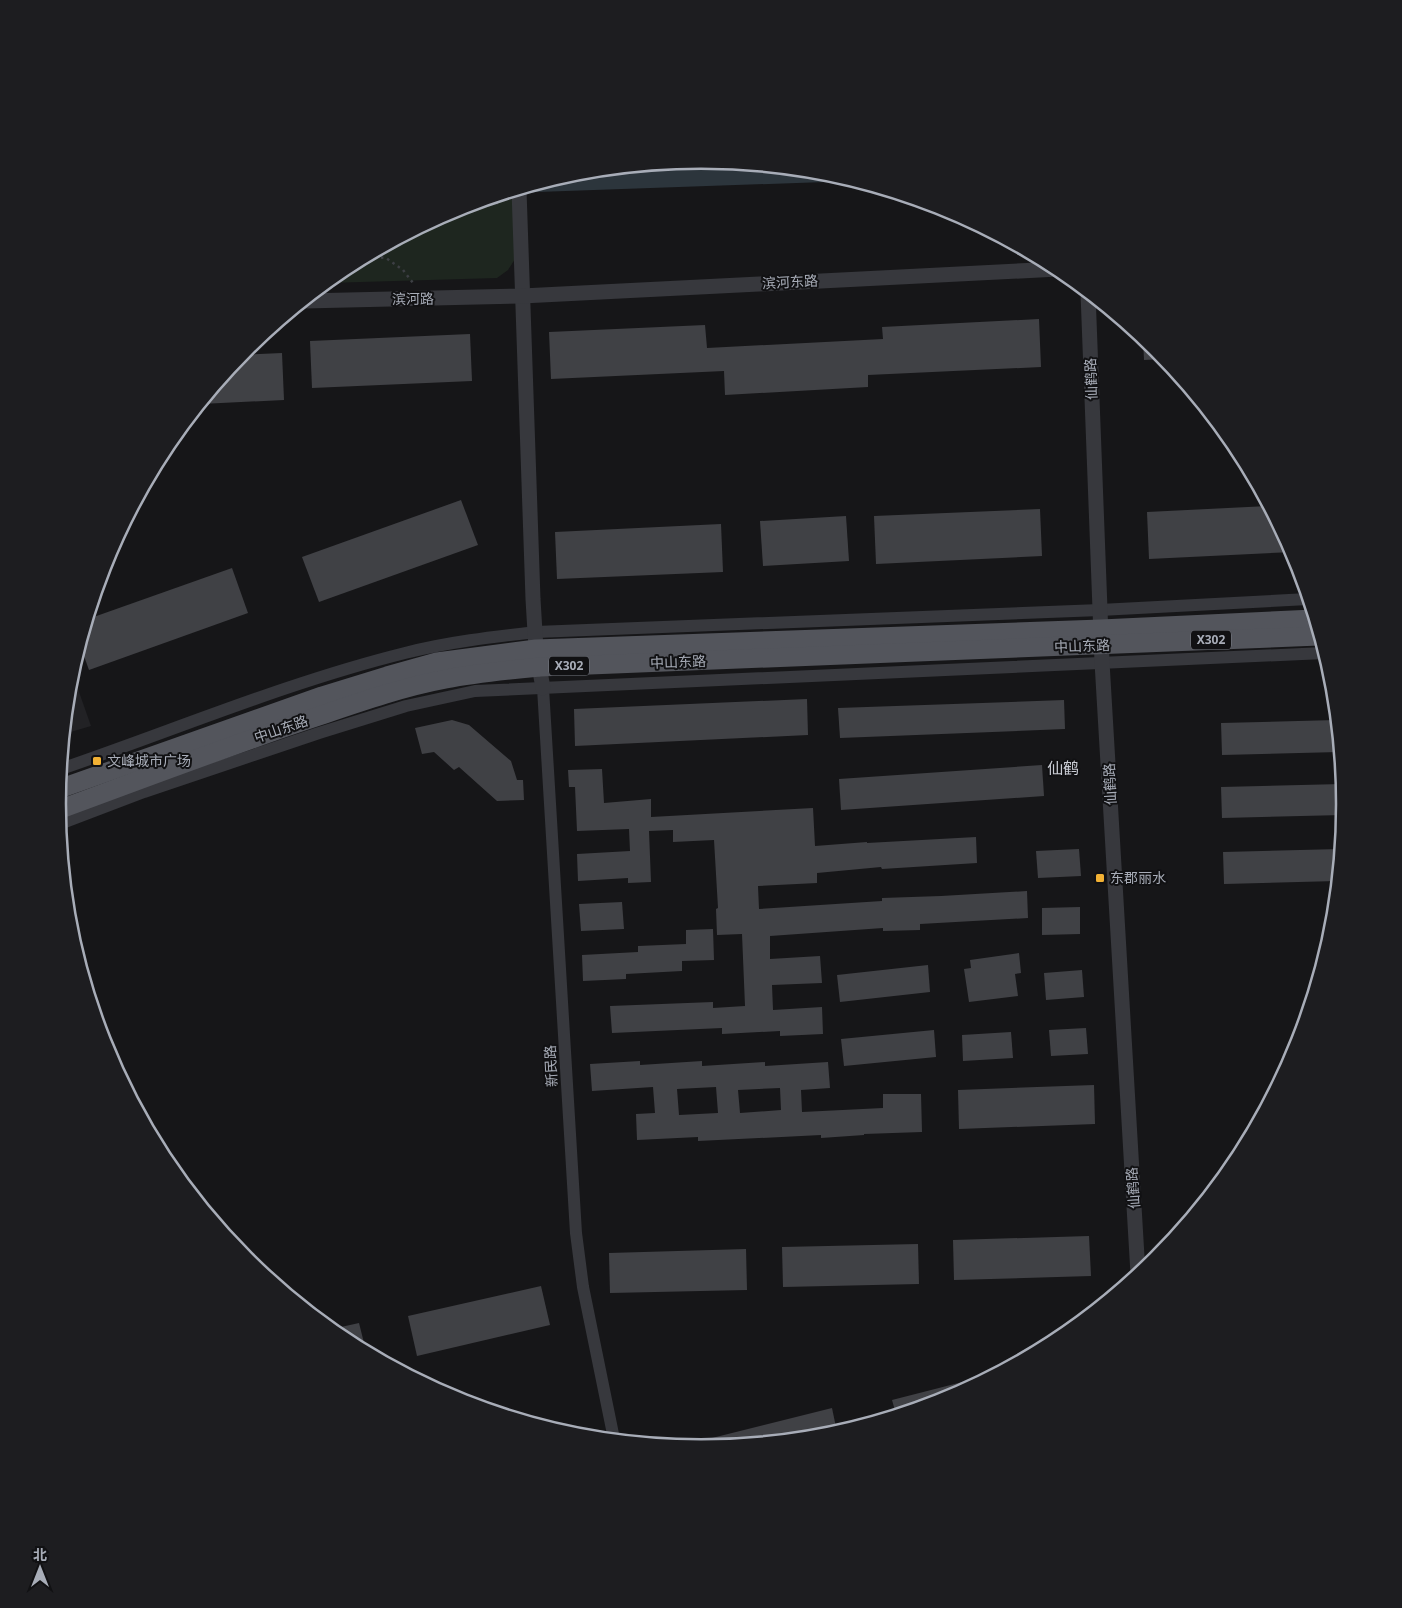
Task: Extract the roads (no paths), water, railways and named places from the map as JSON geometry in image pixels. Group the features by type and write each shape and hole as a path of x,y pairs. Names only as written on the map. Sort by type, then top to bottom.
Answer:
{"main road":[{"name":"中山东路","path":"1102,636 1308,619"},
{"name":"中山东路","path":"67,786 313,699 388,676 437,662 537,649 1102,636 1313,636"},
{"name":"中山东路","path":"66,807 275,731 400,690 445,679 491,672 537,649"}],"street":[{"path":"519,196 533,599 537,649 543,688"},
{"name":"滨河东路","path":"522,296 1044,270"},
{"name":"滨河路","path":"314,301 522,296"},
{"name":"仙鹤路","path":"1088,301 1102,636 1137,1265"},
{"path":"67,821 144,792 319,733 406,706 475,691 783,678 1102,636 1302,601"},
{"path":"68,767 353,668 415,651 481,638 537,649 1102,636 1317,651"},
{"name":"新民路","path":"543,688 576,1233 584,1287 613,1432"}],"place":[{"name":"文峰城市广场","path":"97,761"},
{"name":"东郡丽水","path":"1100,878"}],"district":[{"name":"仙鹤","path":"1063,768"}]}
